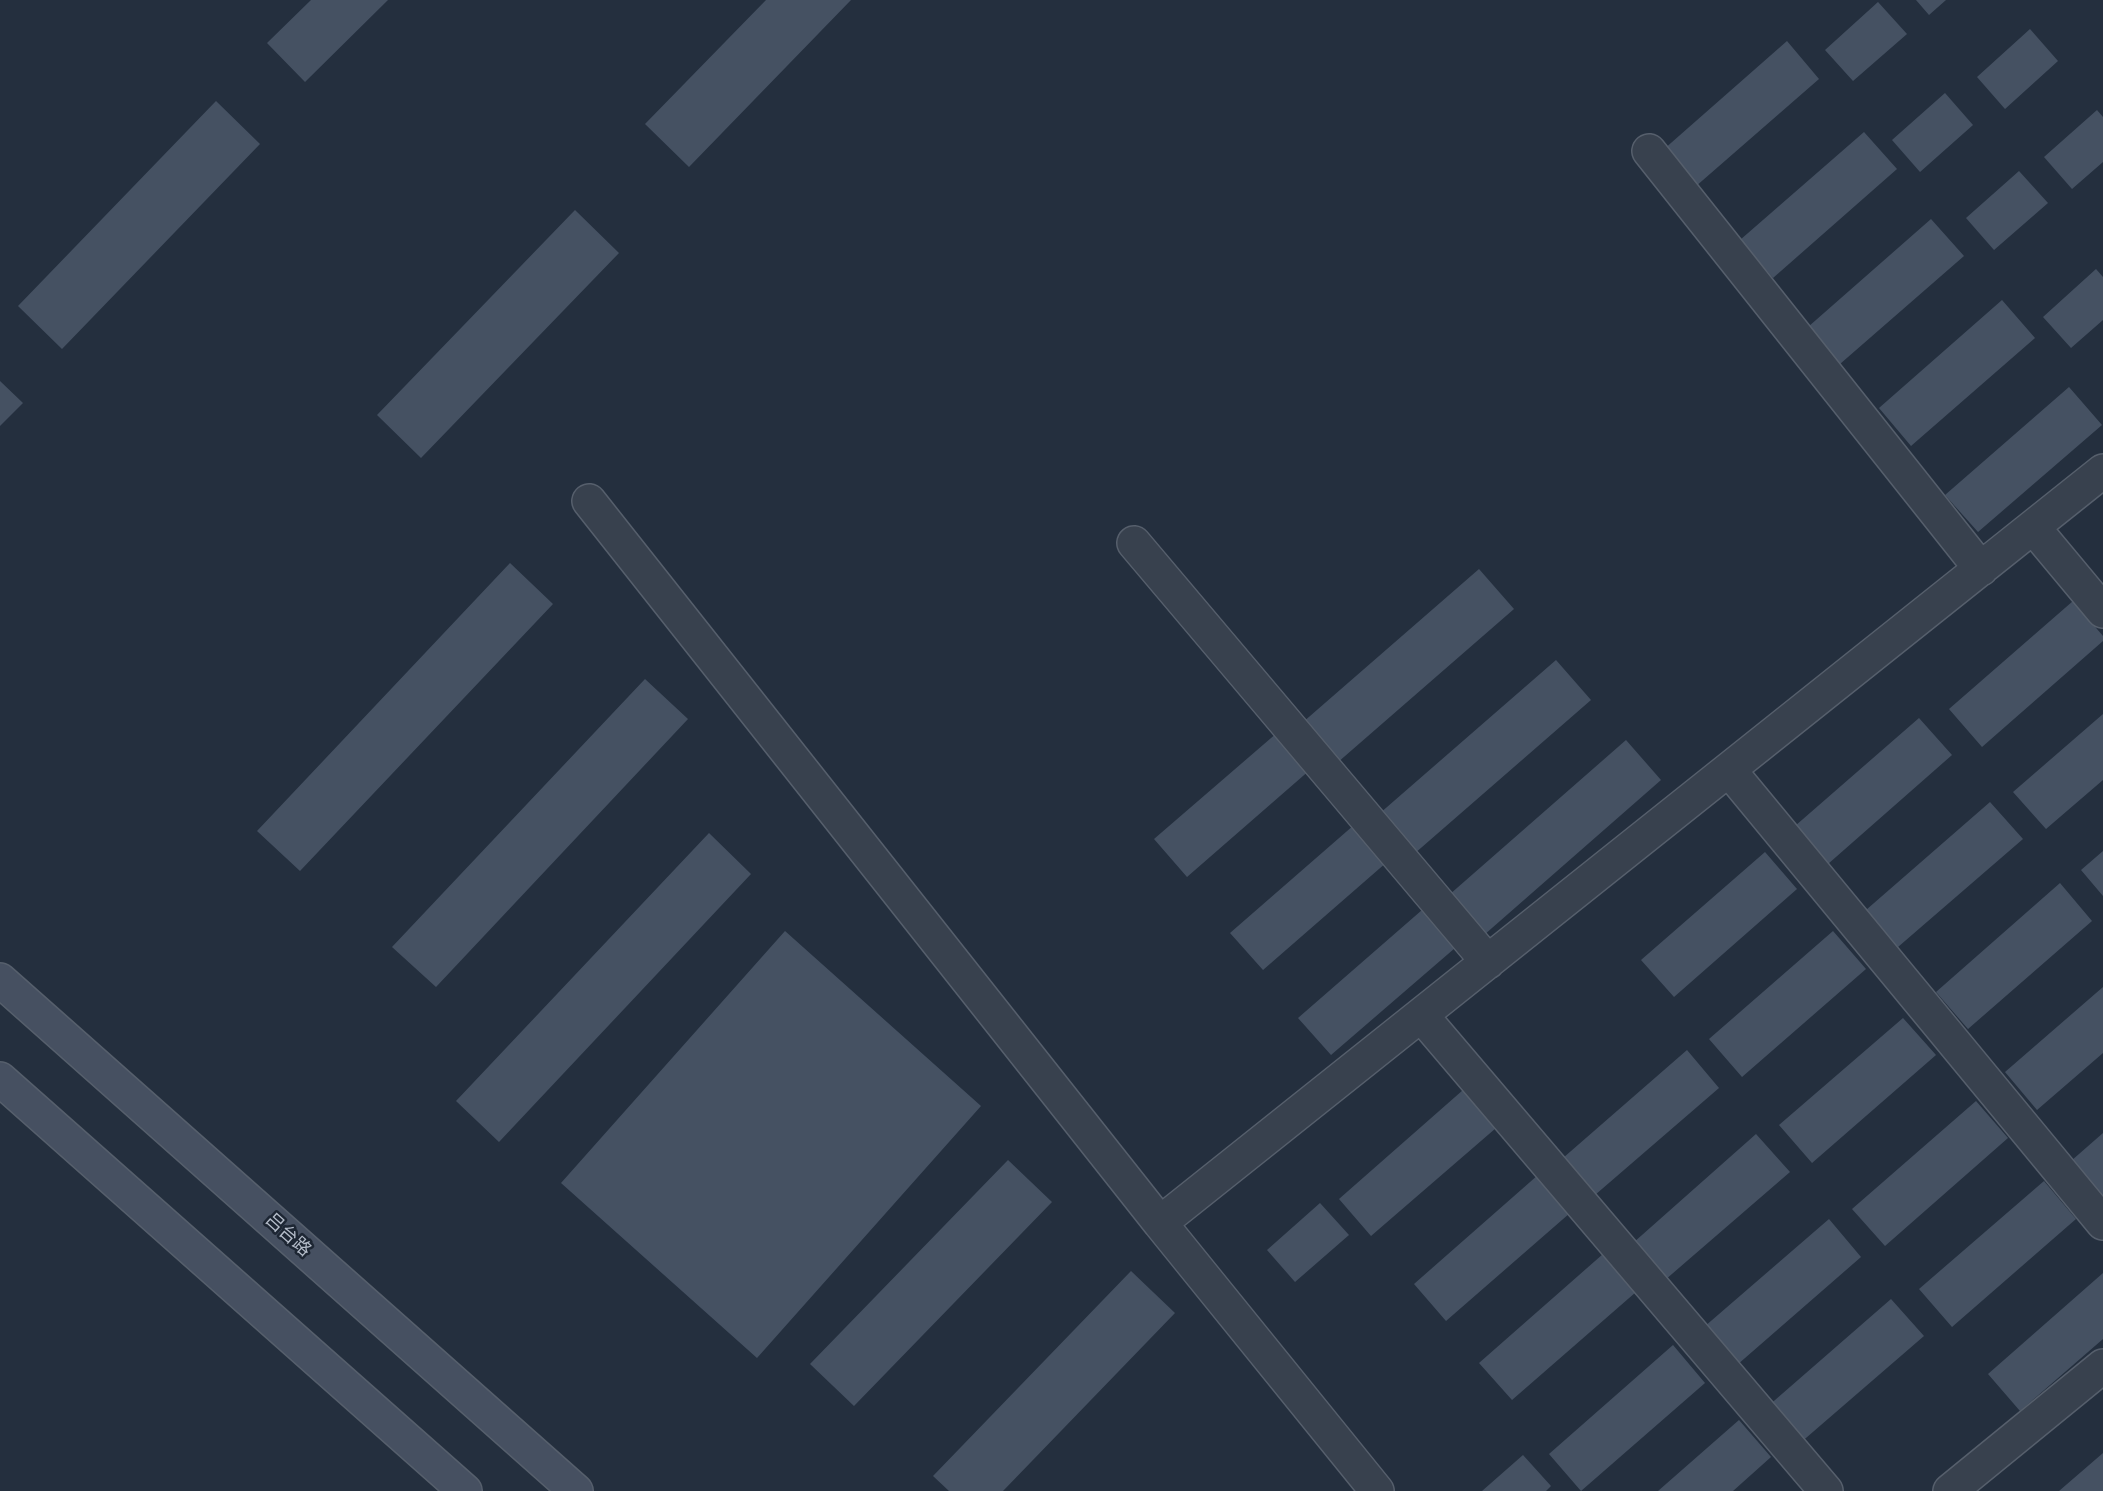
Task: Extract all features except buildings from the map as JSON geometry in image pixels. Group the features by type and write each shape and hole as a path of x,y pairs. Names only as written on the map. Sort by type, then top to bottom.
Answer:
{"main road":[{"name":"吕台路","path":"0,980 576,1491"},
{"path":"0,1079 465,1491"}],"street":[{"path":"1648,151 1981,569"},
{"path":"1160,1223 2103,471"},
{"path":"589,501 1160,1223 1377,1491"},
{"path":"2033,527 2103,611"},
{"path":"1134,543 1488,962"},
{"path":"1729,770 2103,1223"},
{"path":"1421,1015 1826,1491"},
{"path":"1950,1491 2103,1366"}]}
